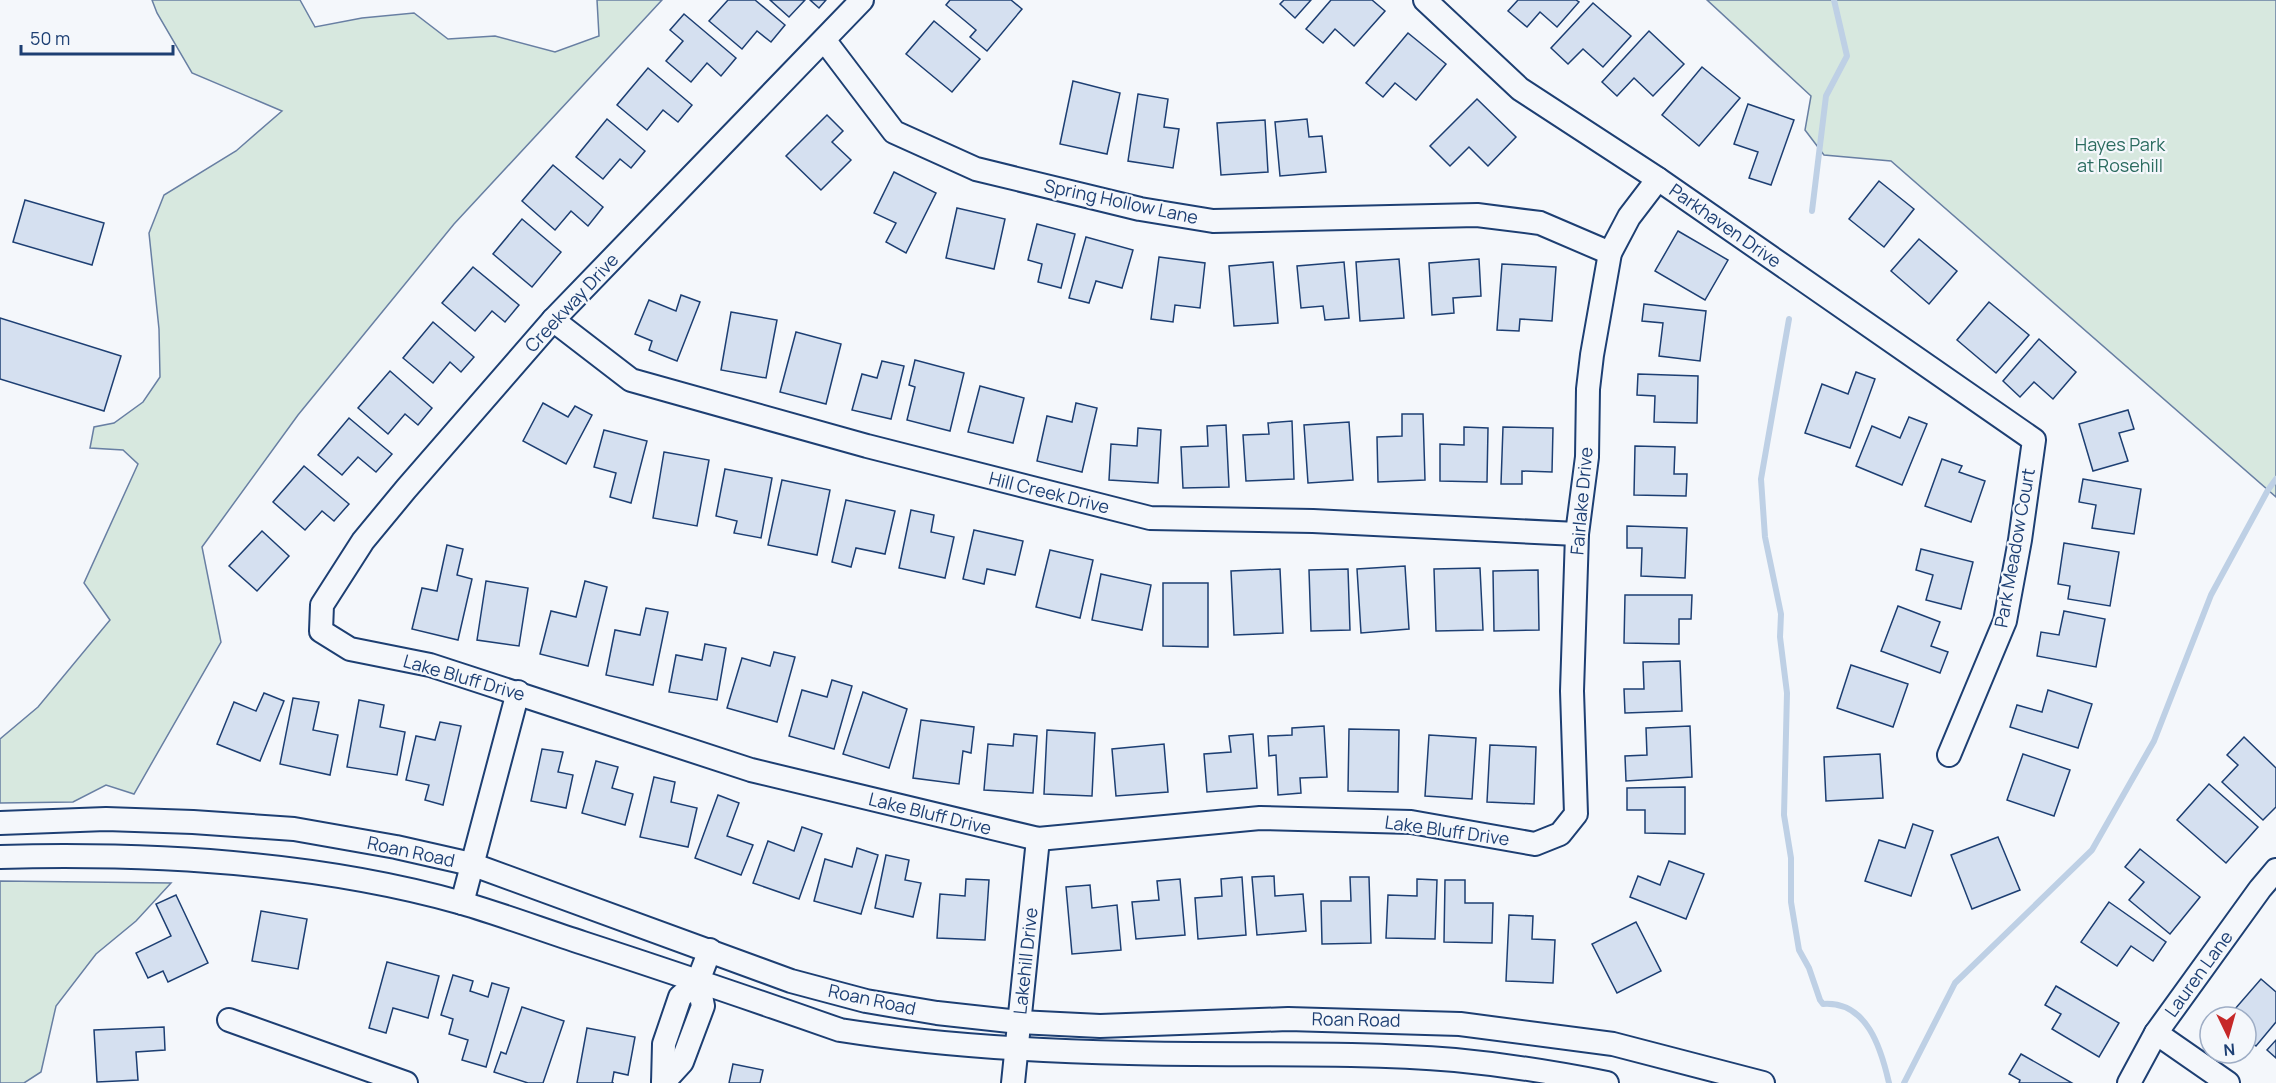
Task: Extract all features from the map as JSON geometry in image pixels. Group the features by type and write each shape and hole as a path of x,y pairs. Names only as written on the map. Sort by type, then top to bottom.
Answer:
{"street":[{"name":"Creekway Drive","path":"321,631 322,605 363,541 405,489 554,320 862,0"},
{"name":"Parkhaven Drive","path":"1425,0 1520,89 1658,179 2034,440"},
{"name":"Spring Hollow Lane","path":"825,40 894,132 975,169 1140,209 1213,221 1478,214 1540,223 1610,253"},
{"name":"Fairlake Drive","path":"1560,834 1576,814 1572,691 1577,534 1587,457 1588,389 1610,253 1629,217 1658,179"},
{"name":"Hill Creek Drive","path":"554,320 631,381 867,446 1150,518 1313,521 1577,534"},
{"name":"Park Meadow Court","path":"1949,755 2005,621 2020,540 2034,440"},
{"name":"Lake Bluff Drive","path":"321,631 350,649 430,665 752,770 1038,839 1260,818 1410,822 1535,844 1560,834"},
{"path":"462,903 518,692"},
{"name":"Roan Road","path":"0,823 106,819 294,829 471,864 791,981 866,1002 937,1013 1019,1022 1100,1026 1299,1019 1460,1024 1613,1044 1763,1083"},
{"name":"Lakehill Drive","path":"1013,1083 1038,839"},
{"name":"Roan Road","path":"0,857 121,856 284,869 462,903 840,1030 898,1039 1016,1048 1129,1053 1362,1055 1454,1060 1534,1069 1607,1083"},
{"name":"Lauren Lane","path":"2129,1083 2156,1033 2276,870"},
{"path":"663,1083 664,1044 680,997 698,981 710,950"},
{"path":"229,1020 406,1083"},
{"path":"2156,1033 2228,1083"}],"green space":[{"path":"152,0 300,0 315,27 362,18 414,13 448,39 495,36 555,52 599,36 597,0 662,0 454,224 298,415 202,547 221,642 134,794 106,785 73,802 0,803 0,739 38,707 110,620 84,583 138,464 123,450 90,448 94,427 114,423 143,402 160,377 159,329 149,233 164,195 236,151 282,111 192,73 157,13"},
{"name":"Hayes Park at Rosehill","path":"1707,0 2276,0 2276,497 1891,161 1824,155 1805,130 1811,96"},
{"path":"0,881 171,883 136,921 96,954 56,1006 41,1072 24,1083 0,1083"}],"building":[{"path":"728,0 755,0 785,25 771,42 757,31 742,49 709,21"},
{"path":"770,0 805,0 789,17"},
{"path":"810,0 826,0 819,8"},
{"path":"950,0 1011,0 1022,9 987,51 970,37 976,30 946,5"},
{"path":"1284,0 1311,0 1295,18 1280,4"},
{"path":"1331,0 1372,0 1385,11 1354,46 1335,29 1323,43 1306,29"},
{"path":"1518,0 1576,0 1579,2 1557,27 1540,12 1527,27 1508,11"},
{"path":"1593,3 1631,36 1603,67 1583,49 1568,64 1551,48"},
{"path":"684,14 736,58 721,76 707,63 691,82 666,61 683,41 670,30"},
{"path":"934,21 980,59 952,92 906,54"},
{"path":"1649,31 1684,64 1653,96 1634,78 1617,96 1602,82"},
{"path":"1408,33 1446,64 1416,100 1395,83 1383,97 1366,83"},
{"path":"1702,67 1740,98 1699,146 1662,115"},
{"path":"648,68 692,105 678,122 663,110 647,130 617,105"},
{"path":"1073,81 1120,93 1107,154 1060,144"},
{"path":"1138,94 1168,99 1164,127 1179,129 1173,168 1128,161"},
{"path":"1477,99 1516,137 1488,166 1469,147 1450,166 1430,146"},
{"path":"1748,104 1794,120 1771,185 1749,178 1758,152 1734,144"},
{"path":"827,115 843,131 832,142 851,160 821,190 786,156"},
{"path":"607,119 645,151 631,168 620,159 603,179 576,157"},
{"path":"1307,119 1309,137 1322,136 1326,172 1280,176 1275,122"},
{"path":"1265,120 1268,172 1221,175 1217,123"},
{"path":"553,165 603,207 588,226 571,211 555,230 522,201"},
{"path":"894,172 936,193 906,253 886,242 896,223 874,213"},
{"path":"1879,181 1914,209 1884,247 1849,219"},
{"path":"25,200 104,223 92,265 13,242"},
{"path":"957,208 1005,219 994,269 946,258"},
{"path":"522,219 561,252 532,287 493,254"},
{"path":"1037,224 1075,234 1061,288 1038,282 1042,264 1028,260"},
{"path":"1678,231 1728,260 1705,300 1655,271"},
{"path":"1086,237 1133,250 1122,288 1096,281 1089,303 1069,298"},
{"path":"1919,239 1957,271 1929,304 1891,271"},
{"path":"1159,257 1205,263 1200,308 1175,305 1173,322 1151,319"},
{"path":"1399,259 1404,318 1360,321 1356,262"},
{"path":"1479,259 1481,296 1453,298 1454,313 1432,315 1429,263"},
{"path":"1273,262 1278,323 1234,326 1229,266"},
{"path":"1344,262 1349,318 1325,320 1323,306 1301,308 1297,266"},
{"path":"1502,264 1556,267 1552,321 1520,319 1519,331 1497,330"},
{"path":"473,267 519,305 505,322 492,311 475,331 442,303"},
{"path":"681,295 700,302 677,361 649,350 652,341 635,334 649,300 676,311"},
{"path":"1989,302 2029,335 1996,373 1957,340"},
{"path":"1644,304 1706,311 1700,361 1659,356 1663,323 1642,321"},
{"path":"731,312 777,320 766,378 721,370"},
{"path":"0,318 121,356 104,411 0,379"},
{"path":"433,322 474,357 461,372 450,362 433,383 403,358"},
{"path":"796,332 841,344 826,404 780,392"},
{"path":"2039,339 2076,372 2053,399 2034,382 2020,397 2003,381"},
{"path":"915,360 964,373 950,431 907,420 915,387 909,385"},
{"path":"882,361 904,366 891,419 852,410 862,374 877,378"},
{"path":"390,371 432,408 418,425 405,414 388,434 358,408"},
{"path":"1856,372 1875,379 1850,448 1805,433 1822,384 1848,394"},
{"path":"1638,374 1698,376 1697,423 1654,422 1655,396 1637,395"},
{"path":"980,386 1024,398 1013,443 968,432"},
{"path":"543,403 568,417 575,406 592,415 566,464 523,441"},
{"path":"1076,403 1097,408 1082,472 1037,461 1047,416 1072,422"},
{"path":"2128,410 2134,429 2119,433 2128,461 2093,471 2079,424"},
{"path":"1402,414 1423,414 1425,480 1378,482 1377,437 1402,436"},
{"path":"1909,417 1927,424 1902,485 1856,466 1872,426 1900,438"},
{"path":"349,418 392,454 376,472 358,457 342,475 318,455"},
{"path":"1292,421 1294,479 1246,481 1243,435 1269,434 1268,423"},
{"path":"1349,422 1353,480 1308,483 1304,425"},
{"path":"1226,425 1229,487 1183,488 1181,447 1208,446 1207,426"},
{"path":"1464,427 1488,428 1487,482 1440,481 1440,444 1464,445"},
{"path":"1503,427 1553,428 1552,472 1522,471 1522,484 1501,484"},
{"path":"1138,428 1161,430 1158,483 1109,480 1111,444 1137,446"},
{"path":"604,430 647,441 631,503 610,497 616,473 594,467"},
{"path":"1635,446 1675,447 1674,474 1687,474 1686,496 1634,495"},
{"path":"664,452 709,460 697,526 653,518"},
{"path":"1942,459 1962,466 1959,472 1985,481 1971,522 1925,506"},
{"path":"304,466 349,504 334,521 322,511 305,530 273,502"},
{"path":"725,469 772,478 761,538 734,533 737,521 716,516"},
{"path":"2083,479 2141,489 2134,534 2092,528 2096,505 2079,502"},
{"path":"782,480 830,490 817,555 768,545"},
{"path":"846,500 895,511 885,554 856,548 851,567 832,562"},
{"path":"911,510 934,515 931,532 954,537 945,578 899,568"},
{"path":"1627,526 1687,528 1685,578 1641,576 1642,548 1627,548"},
{"path":"974,530 1023,541 1015,575 987,569 984,584 963,579"},
{"path":"262,531 289,556 257,591 229,566"},
{"path":"2064,543 2119,552 2110,606 2068,599 2070,586 2058,584"},
{"path":"447,545 463,549 457,575 472,579 458,640 412,629 422,588 437,591"},
{"path":"1921,549 1973,562 1961,609 1926,600 1933,575 1916,570"},
{"path":"1050,550 1093,560 1080,618 1036,607"},
{"path":"1405,566 1409,629 1361,633 1357,569"},
{"path":"1480,568 1483,630 1436,631 1434,569"},
{"path":"1280,569 1283,633 1234,635 1231,571"},
{"path":"1348,569 1350,630 1311,631 1309,570"},
{"path":"1538,570 1539,630 1494,631 1493,571"},
{"path":"1101,574 1151,585 1142,630 1092,620"},
{"path":"486,581 528,588 519,646 477,640"},
{"path":"585,581 607,587 588,666 540,654 551,611 576,617"},
{"path":"1163,583 1208,583 1208,647 1163,646"},
{"path":"1625,595 1692,595 1691,619 1679,619 1679,644 1624,643"},
{"path":"1898,606 1940,622 1931,646 1948,652 1940,673 1881,651"},
{"path":"646,608 668,612 653,685 606,675 615,630 640,635"},
{"path":"2064,611 2105,619 2096,667 2037,656 2041,632 2059,635"},
{"path":"705,644 726,648 717,700 669,692 676,655 702,660"},
{"path":"774,652 795,657 777,722 727,708 742,658 770,666"},
{"path":"1680,661 1682,711 1625,713 1624,689 1644,689 1643,662"},
{"path":"1851,665 1908,684 1893,727 1837,708"},
{"path":"832,680 852,686 834,749 789,736 802,690 827,697"},
{"path":"2048,690 2092,704 2078,748 2010,727 2017,705 2042,712"},
{"path":"863,692 907,709 889,768 843,754"},
{"path":"264,693 284,701 260,761 217,744 234,702 256,711"},
{"path":"293,698 319,702 313,730 338,735 330,775 280,764"},
{"path":"359,700 384,705 380,727 405,732 397,775 347,767"},
{"path":"921,720 974,727 971,753 963,751 959,784 913,778"},
{"path":"440,722 461,726 443,805 425,800 429,785 406,780 416,736 435,740"},
{"path":"1324,726 1327,777 1300,778 1301,793 1278,795 1276,755 1269,756 1268,736 1292,735 1292,728"},
{"path":"1690,726 1692,777 1626,781 1625,756 1647,755 1646,728"},
{"path":"1349,729 1399,730 1398,792 1348,791"},
{"path":"1047,730 1095,733 1092,796 1044,794"},
{"path":"1014,734 1037,736 1033,793 984,790 988,744 1013,746"},
{"path":"1253,734 1257,788 1207,792 1204,754 1231,752 1229,736"},
{"path":"1429,735 1476,738 1472,799 1425,796"},
{"path":"2244,737 2276,768 2276,807 2263,820 2222,782 2238,765 2227,755"},
{"path":"1164,744 1168,792 1116,796 1112,749"},
{"path":"1490,745 1536,747 1534,804 1487,802"},
{"path":"542,749 563,752 558,772 573,775 566,808 531,801"},
{"path":"1880,754 1883,798 1826,801 1824,757"},
{"path":"2023,754 2070,770 2054,816 2007,800"},
{"path":"596,761 618,767 612,788 633,794 625,825 582,813"},
{"path":"654,777 675,782 671,802 697,808 688,847 640,837"},
{"path":"2209,784 2258,827 2226,863 2177,820"},
{"path":"1685,787 1685,834 1645,833 1645,810 1627,810 1627,788"},
{"path":"718,795 739,803 727,836 753,845 741,875 695,858"},
{"path":"1913,824 1933,831 1911,896 1865,881 1879,840 1905,848"},
{"path":"802,827 822,834 799,899 753,883 768,841 794,851"},
{"path":"1998,837 2020,890 1972,909 1951,855"},
{"path":"857,848 878,855 861,914 814,901 825,859 852,867"},
{"path":"2140,849 2200,897 2170,934 2129,900 2144,882 2125,867"},
{"path":"886,855 909,860 905,880 921,883 913,917 875,908"},
{"path":"1669,861 1704,874 1686,919 1630,897 1638,876 1660,885"},
{"path":"1274,876 1275,896 1303,894 1306,931 1257,935 1252,877"},
{"path":"1242,877 1246,935 1198,939 1195,898 1222,896 1221,879"},
{"path":"1350,877 1369,877 1371,943 1322,944 1321,901 1351,901"},
{"path":"966,879 989,880 985,940 937,938 940,894 965,896"},
{"path":"1180,879 1185,935 1136,939 1132,902 1159,900 1157,881"},
{"path":"1417,879 1437,880 1435,939 1386,938 1388,895 1417,896"},
{"path":"1445,880 1465,880 1465,903 1493,903 1492,943 1444,942"},
{"path":"1090,885 1092,908 1117,905 1121,950 1072,954 1066,887"},
{"path":"176,895 208,963 168,982 163,971 148,978 136,953 171,936 156,904"},
{"path":"2109,902 2166,942 2153,961 2131,946 2117,966 2081,942"},
{"path":"261,911 307,919 298,969 252,961"},
{"path":"1509,915 1533,916 1532,939 1555,940 1553,983 1506,981"},
{"path":"1636,922 1661,971 1617,993 1592,944"},
{"path":"387,962 439,976 428,1018 393,1008 386,1033 369,1028"},
{"path":"453,975 473,981 470,991 488,997 492,983 509,988 486,1067 462,1060 468,1040 449,1034 453,1019 441,1015"},
{"path":"2261,979 2276,992 2276,1022 2258,1044 2258,1005 2238,1005"},
{"path":"2056,986 2119,1023 2099,1057 2052,1029 2061,1014 2045,1005"},
{"path":"522,1007 564,1021 543,1083 528,1083 494,1072 501,1052 506,1054"},
{"path":"164,1027 165,1050 136,1052 138,1080 97,1082 94,1030"},
{"path":"587,1028 635,1037 628,1075 614,1072 612,1083 577,1083"},
{"path":"2276,1040 2276,1058 2267,1050"},
{"path":"2021,1054 2072,1083 2019,1083 2020,1080 2009,1074"},
{"path":"733,1064 763,1070 760,1083 729,1083"}],"waterway":[{"path":"1812,211 1826,96 1847,56 1834,0"},
{"path":"1789,319 1761,479 1765,537 1781,614 1780,637 1787,693 1784,815 1791,858 1791,902 1799,950 1809,968 1820,1000 1823,1004 1838,1005 1851,1010 1861,1018 1870,1029 1882,1055 1889,1083"},
{"path":"1904,1083 1955,983 2092,850 2154,741 2211,595 2276,479"}]}
